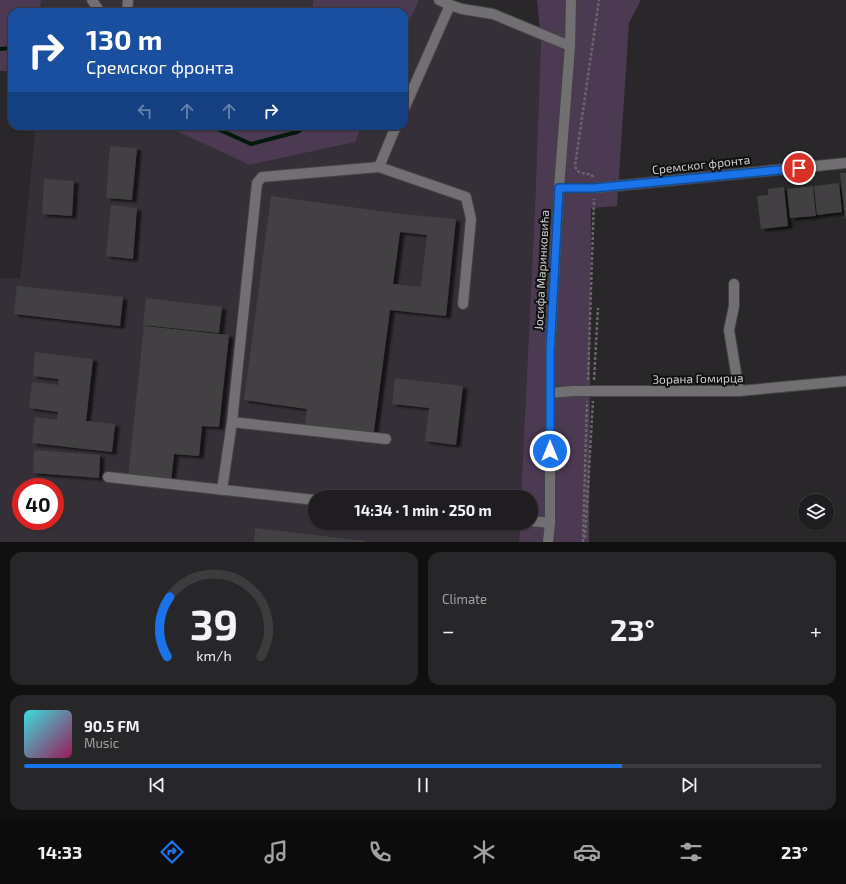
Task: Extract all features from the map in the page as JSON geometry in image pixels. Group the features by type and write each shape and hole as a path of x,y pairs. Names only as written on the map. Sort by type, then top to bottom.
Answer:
{"street":[{"path":"440,0 462,9 493,14 570,46"},
{"name":"Јосифа Маринковића","path":"548,542 550,523 550,353 559,188 570,46 571,0"},
{"path":"408,99 450,5"},
{"path":"379,167 394,130"},
{"name":"Сремског фронта","path":"559,188 594,188 846,162"},
{"path":"222,490 232,422 258,183 262,177 379,167 466,197 471,219 463,304"},
{"path":"734,284 734,306 729,330 739,391"},
{"name":"Зорана Гомирца","path":"550,393 739,391 846,381"},
{"path":"232,422 386,440"},
{"path":"108,477 308,499"},
{"path":"538,522 550,523"}],"path":[{"path":"584,542 590,392 595,179 591,174 585,174 577,171 575,166 599,0"},
{"path":"584,542 590,392 598,308"}],"shaded area":[{"path":"0,0 41,0 40,8 8,8 8,71 0,71"},
{"path":"41,0 313,0 312,8 40,8"},
{"path":"313,0 419,0 408,24 408,8 312,8"},
{"path":"419,0 441,0 482,8 541,40 535,207 521,490 308,490 308,530 520,530 519,542 0,542 0,278 20,279 36,130 174,130 250,165 354,142 360,130 408,130 408,24"},
{"path":"537,0 641,0 629,23 617,206 591,208 589,542 519,542 520,530 538,530 538,490 521,490 535,207 541,41"},
{"path":"174,130 360,130 355,142 250,165"}],"building":[{"path":"110,146 137,148 132,200 106,198"},
{"path":"840,173 846,173 846,219 845,219"},
{"path":"44,179 74,181 72,216 42,214"},
{"path":"839,183 842,212 817,215 814,186"},
{"path":"813,186 816,216 790,218 787,189"},
{"path":"784,187 788,226 761,229 757,196 768,195 768,189"},
{"path":"271,196 402,214 456,219 446,316 390,310 373,438 304,429 307,409 244,400","holes":["400,232 427,235 421,287 393,284"]},
{"path":"111,205 137,208 133,259 106,256"},
{"path":"17,286 123,297 120,326 14,314"},
{"path":"146,298 222,307 219,333 143,325"},
{"path":"144,326 229,335 219,427 202,426 199,456 174,454 171,481 128,477"},
{"path":"35,352 93,359 86,421 115,424 112,452 32,443 35,417 57,420 58,412 29,408 32,382 59,385 58,379 33,376"},
{"path":"395,378 463,386 456,445 425,441 429,408 392,404"},
{"path":"34,450 100,455 99,478 33,473"},
{"path":"255,528 366,541 366,542 254,542"}],"waterway":[{"path":"0,49 8,48"},
{"path":"220,130 251,144 300,130"}],"route":[{"path":"550,451 550,353 559,188 594,188 799,168"}]}
